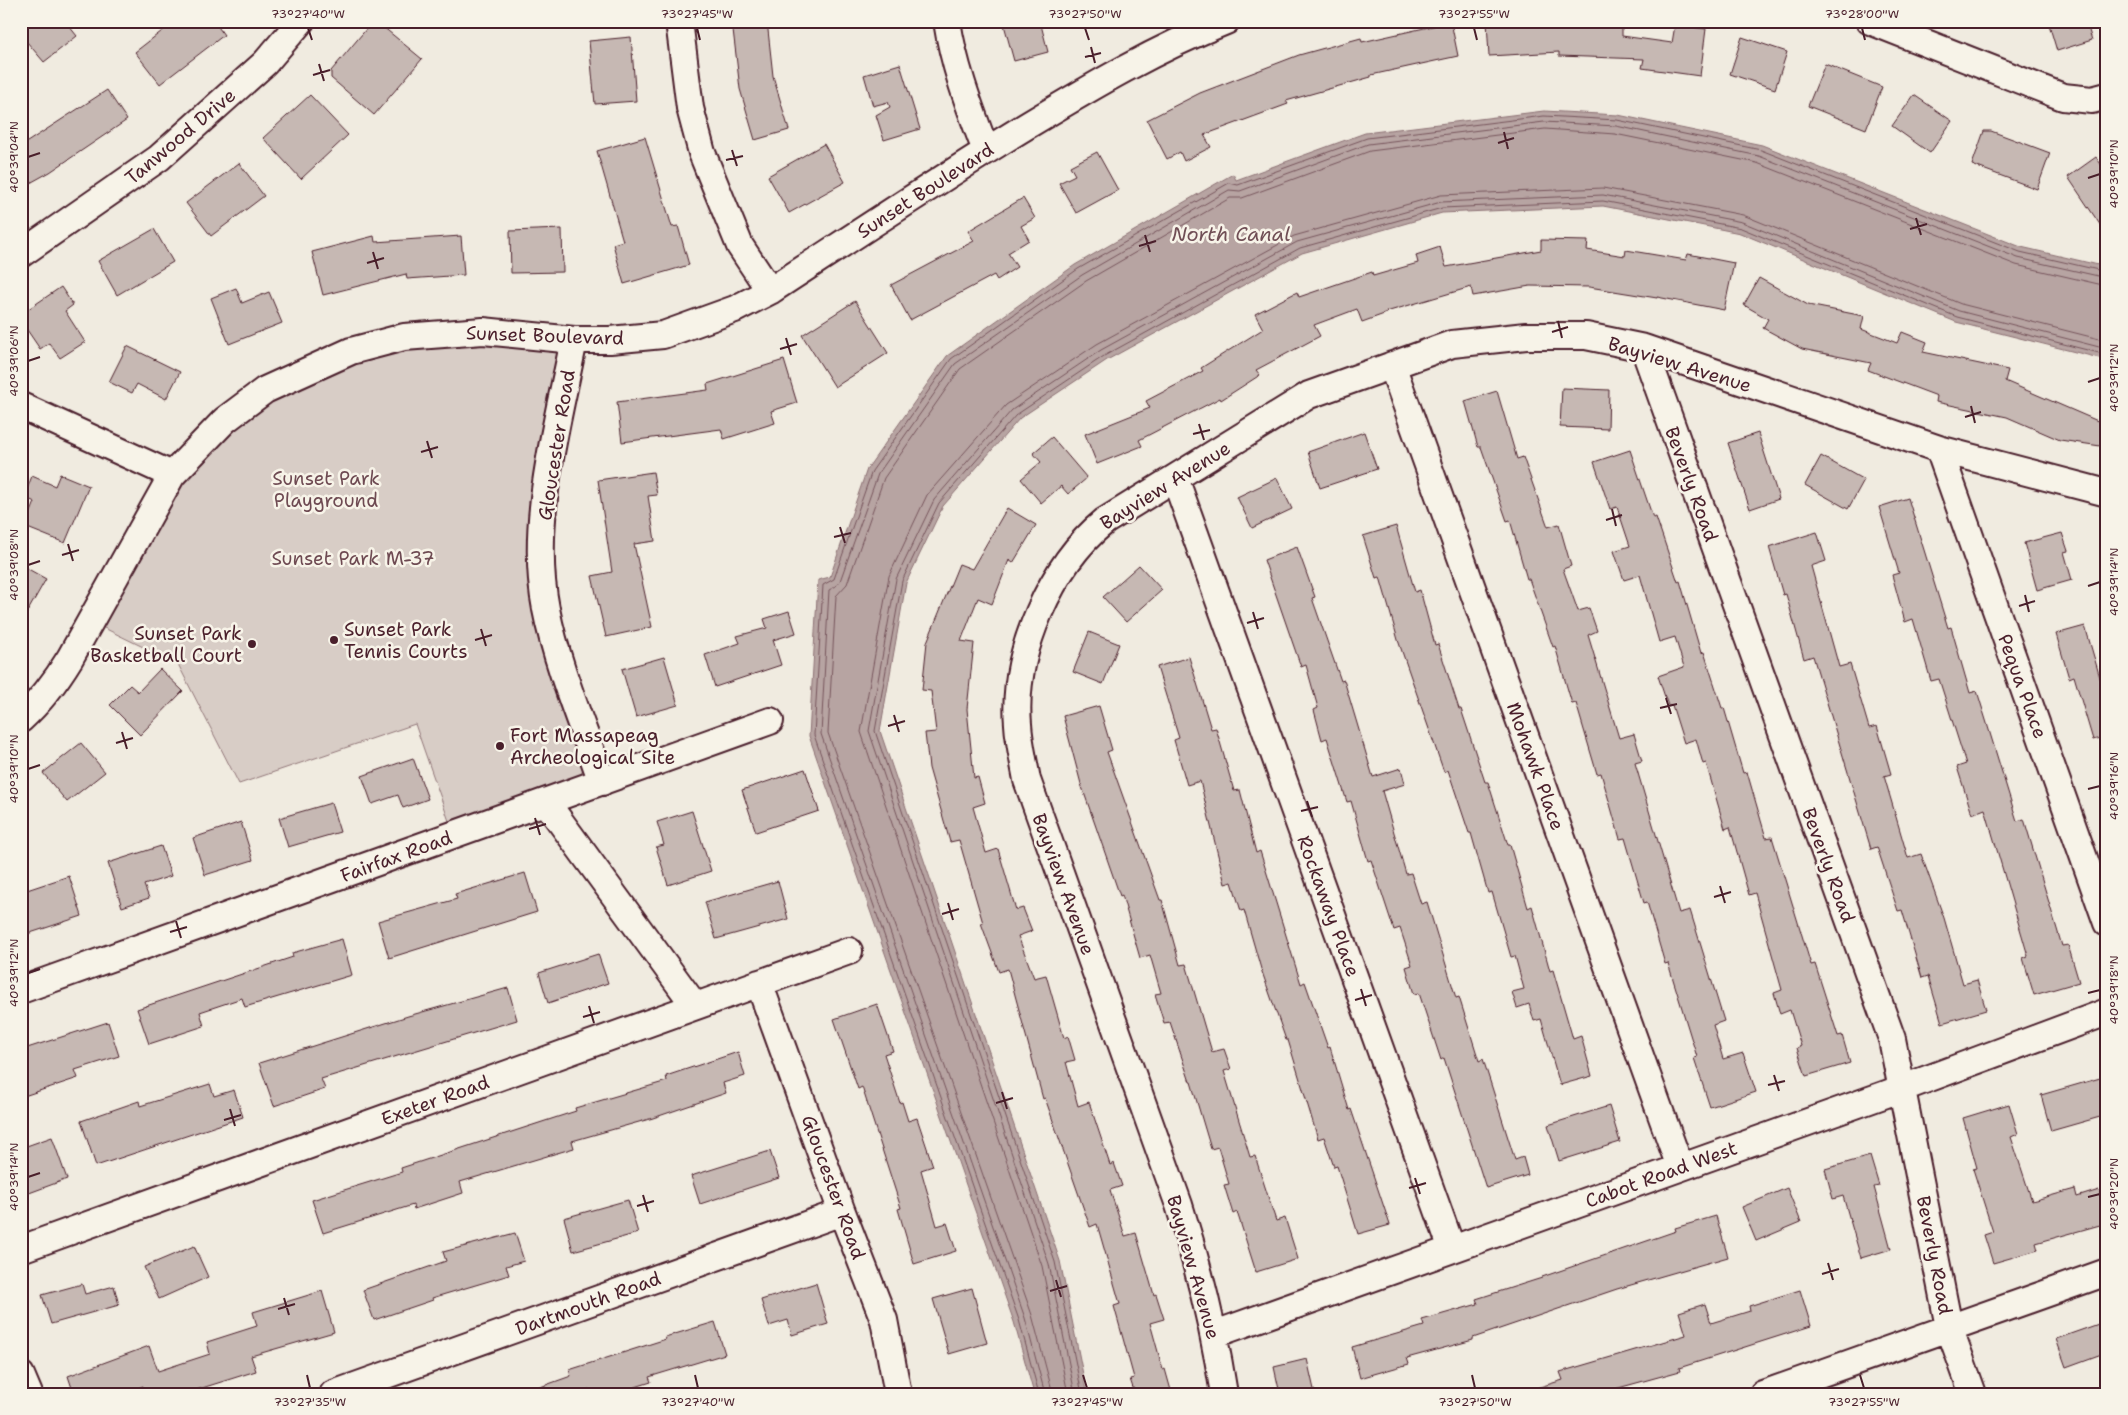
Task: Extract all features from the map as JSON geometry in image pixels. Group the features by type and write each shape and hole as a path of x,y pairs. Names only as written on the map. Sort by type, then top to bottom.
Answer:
{"street":[{"name":"Tanwood Drive","path":"21,254 159,158 265,64 301,21"},
{"path":"679,21 690,108 702,153 740,246 770,291"},
{"path":"947,21 952,53 959,79 986,151"},
{"name":"Sunset Boulevard","path":"21,719 38,703 70,658 172,475 225,420 265,390 351,351 404,337 483,331 574,340 610,340 662,335 736,309 770,291 986,151 1111,75 1193,28 1226,21"},
{"path":"1870,21 2062,97 2092,100 2107,96"},
{"name":"Bayview Avenue","path":"1224,1394 1215,1334 1194,1252 1027,780 1018,723 1020,678 1028,642 1041,605 1063,566 1092,532 1105,521 1309,395 1452,344 1526,336 1586,336 1644,348 1939,449 2107,493"},
{"name":"Gloucester Road","path":"574,340 542,506 542,574 546,609 561,661 602,782"},
{"name":"Beverly Road","path":"1644,348 1892,1039 1949,1327 1974,1394"},
{"name":"Mohawk Place","path":"1392,365 1680,1167"},
{"path":"21,406 172,475"},
{"name":"Pequa Place","path":"1939,449 2107,923"},
{"name":"Rockaway Place","path":"1175,478 1452,1249"},
{"name":"Fairfax Road","path":"21,990 770,721"},
{"path":"546,802 695,1006"},
{"name":"Exeter Road","path":"21,1249 849,951"},
{"name":"Gloucester Road","path":"759,983 842,1212 884,1320 898,1394"},
{"name":"Cabot Road West","path":"1215,1334 1903,1088 2107,1012"},
{"name":"Dartmouth Road","path":"333,1394 842,1212"},
{"path":"1763,1394 2107,1272"},
{"path":"21,1375 29,1394"}],"green space":[{"name":"Sunset Park M-37","path":"488,338 563,347 531,584 550,676 583,768 581,776 450,824 415,724 239,784 178,664 100,626 177,483 226,432 272,397 359,360 419,345"}],"water":[{"name":"North Canal","path":"1544,111 1618,115 1762,145 2021,247 2107,267 2107,360 1956,322 1740,233 1603,206 1442,213 1302,253 1107,360 1020,418 943,506 906,583 880,731 1060,1261 1087,1394 1034,1394 1014,1322 809,736 818,580 830,577 867,469 947,356 1075,265 1233,174 1236,180 1365,133"}],"building":[{"path":"27,21 65,21 77,36 44,62 21,35 21,26"},
{"path":"175,21 214,21 224,35 160,84 135,52"},
{"path":"373,21 376,21 422,59 374,115 331,78 331,71"},
{"path":"732,21 767,21 773,76 789,130 755,140 740,89"},
{"path":"1003,21 1040,21 1048,52 1014,61"},
{"path":"1487,21 1622,21 1622,36 1672,43 1675,25 1706,29 1700,76 1642,68 1644,59 1559,56 1559,52 1489,56"},
{"path":"2048,21 2086,21 2092,40 2057,51"},
{"path":"1451,22 1458,56 1371,75 1371,77 1286,101 1288,104 1204,135 1211,147 1184,161 1180,152 1167,159 1147,120 1200,93 1299,55 1361,38 1362,42"},
{"path":"631,37 636,101 595,104 589,41"},
{"path":"1742,37 1787,52 1775,89 1730,74"},
{"path":"900,64 920,129 884,140 876,115 890,107 888,102 873,106 864,75"},
{"path":"1825,64 1882,87 1866,129 1808,106"},
{"path":"107,90 127,120 50,172 21,188 21,146"},
{"path":"310,95 348,135 301,179 263,138"},
{"path":"1914,95 1952,121 1930,153 1892,126"},
{"path":"1984,131 1991,131 2050,153 2037,189 1972,165"},
{"path":"645,137 672,227 678,226 689,265 624,284 613,244 623,241 597,151"},
{"path":"824,144 845,182 789,213 768,176"},
{"path":"1097,152 1118,190 1076,213 1059,183 1075,175 1070,166"},
{"path":"2096,157 2107,173 2107,235 2068,177"},
{"path":"239,163 264,196 211,236 186,203"},
{"path":"1023,198 1035,218 1021,226 1029,240 1008,253 1017,267 997,280 994,275 910,320 891,285 974,241 968,231"},
{"path":"154,229 173,262 117,295 98,261"},
{"path":"562,229 563,272 511,273 510,231"},
{"path":"374,236 375,242 461,236 464,275 407,279 406,274 323,295 312,252"},
{"path":"1541,240 1588,241 1587,250 1625,256 1626,250 1686,260 1688,254 1734,263 1724,310 1657,297 1589,287 1530,286 1473,296 1471,287 1386,312 1362,322 1357,309 1314,325 1320,336 1256,370 1260,375 1221,400 1220,398 1139,440 1142,446 1097,464 1085,434 1150,408 1146,401 1203,371 1201,368 1263,329 1255,314 1297,292 1299,297 1372,272 1373,276 1418,263 1416,255 1440,247 1446,267 1541,250"},
{"path":"1759,278 1808,305 1864,316 1861,329 1897,343 1902,332 1927,342 1923,352 2008,370 2005,381 2107,425 2107,447 2060,440 2007,417 1936,402 1937,396 1868,370 1871,363 1802,349 1763,328 1768,319 1744,305"},
{"path":"61,287 73,305 65,311 85,342 60,358 49,343 40,349 21,321 21,314"},
{"path":"236,288 242,303 269,292 282,323 229,344 211,298"},
{"path":"855,301 888,353 835,387 802,335"},
{"path":"127,346 180,372 166,399 137,384 132,393 109,382"},
{"path":"784,360 797,403 771,411 775,423 724,439 721,429 622,442 617,402 708,390 707,384"},
{"path":"1562,388 1609,390 1608,429 1560,427"},
{"path":"1497,391 1517,459 1523,457 1548,527 1559,524 1571,566 1563,569 1578,611 1589,608 1597,631 1588,635 1619,738 1634,734 1642,761 1635,763 1679,913 1690,910 1724,1021 1713,1025 1723,1059 1743,1053 1756,1092 1710,1107 1694,1058 1697,1057 1668,963 1665,964 1647,902 1644,903 1625,838 1620,839 1601,773 1597,774 1576,703 1572,704 1555,646 1553,647 1529,579 1527,579 1510,520 1507,521 1481,447 1478,447 1465,401"},
{"path":"1364,432 1377,469 1320,488 1308,452"},
{"path":"1758,433 1779,499 1750,509 1728,443"},
{"path":"1052,437 1087,478 1068,494 1061,486 1041,503 1021,479 1041,462 1033,453"},
{"path":"1630,450 1653,518 1656,517 1678,582 1680,581 1701,653 1704,652 1722,708 1724,708 1743,773 1747,772 1766,838 1772,837 1811,965 1815,964 1838,1036 1842,1035 1850,1063 1806,1076 1797,1048 1801,1046 1790,1010 1780,1014 1774,993 1782,990 1755,893 1749,895 1730,827 1725,829 1706,763 1703,764 1696,739 1684,743 1672,705 1668,706 1658,676 1684,667 1675,637 1659,642 1640,575 1624,580 1614,551 1630,546 1617,507 1610,509 1594,462"},
{"path":"1821,456 1864,480 1848,509 1805,485"},
{"path":"653,472 657,495 648,496 655,541 634,544 652,627 606,637 592,576 612,572 598,480"},
{"path":"60,474 89,486 65,543 25,527 35,502 24,497 32,476 55,486"},
{"path":"1277,478 1292,509 1252,528 1237,497"},
{"path":"1908,498 1948,628 1951,627 1970,693 1977,691 2017,821 2024,819 2062,946 2068,945 2079,982 2034,995 2023,958 2028,956 1985,809 1972,814 1957,767 1966,764 1939,679 1931,681 1913,619 1905,622 1892,575 1899,573 1879,507"},
{"path":"1007,508 1036,525 1013,563 1009,560 992,604 978,598 961,641 974,643 967,709 974,778 978,777 985,803 973,807 986,853 998,849 1016,910 1023,908 1032,931 1018,936 1034,978 1046,975 1064,1038 1068,1036 1075,1060 1066,1062 1078,1106 1089,1102 1110,1165 1114,1163 1122,1186 1110,1190 1125,1236 1136,1233 1154,1295 1156,1294 1164,1319 1150,1323 1172,1394 1135,1394 1130,1379 1134,1378 1114,1306 1120,1304 1097,1224 1090,1227 1045,1098 1043,1099 1008,969 999,972 981,923 983,923 959,840 950,842 929,768 925,733 936,732 931,691 922,690 927,642 959,564 972,569"},
{"path":"1396,526 1415,592 1420,590 1435,645 1438,644 1485,782 1488,782 1508,845 1510,845 1528,908 1532,906 1550,971 1553,970 1573,1039 1581,1036 1592,1076 1560,1085 1541,1019 1534,1021 1529,1004 1517,1008 1512,992 1524,989 1515,956 1511,957 1492,892 1488,893 1471,833 1469,833 1448,770 1444,772 1398,640 1380,577 1376,578 1363,536"},
{"path":"1817,532 1826,561 1811,566 1839,667 1850,664 1869,728 1877,726 1891,774 1884,776 1908,858 1921,854 1944,918 1963,984 1977,980 1986,1010 1942,1023 1928,976 1922,978 1902,910 1898,911 1877,847 1871,849 1813,656 1804,659 1786,594 1783,595 1769,547"},
{"path":"2062,533 2068,551 2064,552 2072,580 2037,590 2024,543"},
{"path":"1297,547 1315,597 1312,598 1341,681 1344,680 1373,777 1401,768 1405,784 1382,791 1406,874 1411,873 1421,904 1427,902 1456,998 1459,997 1479,1061 1483,1059 1515,1160 1523,1157 1528,1175 1486,1188 1444,1058 1441,1060 1419,993 1414,994 1406,967 1412,965 1400,928 1394,930 1371,860 1368,861 1351,801 1347,802 1327,738 1322,740 1314,710 1318,708 1306,665 1301,667 1264,560"},
{"path":"21,565 46,579 21,623"},
{"path":"1139,565 1162,590 1126,622 1103,597"},
{"path":"789,611 796,633 773,640 781,665 715,687 705,655 740,643 737,636 767,628 764,619"},
{"path":"2085,626 2103,688 2107,687 2107,736 2093,740 2074,676 2069,678 2056,634"},
{"path":"1089,632 1119,644 1103,684 1073,672"},
{"path":"664,657 678,705 636,717 622,669"},
{"path":"1189,657 1211,729 1216,728 1234,791 1240,790 1256,853 1260,851 1301,984 1305,982 1328,1048 1330,1047 1349,1110 1351,1109 1390,1225 1358,1234 1337,1166 1334,1167 1324,1137 1318,1139 1288,1040 1286,1040 1261,969 1244,910 1241,911 1232,882 1225,884 1200,781 1187,785 1174,740 1179,738 1157,667"},
{"path":"160,669 183,691 140,735 110,705 130,685 138,692"},
{"path":"1099,706 1112,750 1107,752 1160,900 1162,900 1180,965 1186,964 1212,1052 1224,1049 1231,1069 1224,1071 1250,1157 1255,1156 1276,1221 1285,1218 1298,1259 1256,1272 1237,1212 1233,1214 1224,1185 1229,1184 1218,1147 1211,1149 1191,1082 1170,1022 1164,1023 1155,994 1161,993 1150,955 1140,958 1122,895 1120,896 1081,784 1063,716"},
{"path":"81,743 105,772 67,802 43,773"},
{"path":"413,758 428,799 403,808 398,795 372,804 362,776"},
{"path":"805,769 819,811 756,832 742,790"},
{"path":"331,803 340,832 288,847 279,818"},
{"path":"692,811 711,871 668,885 656,847 664,845 657,822"},
{"path":"241,822 253,860 205,875 193,838"},
{"path":"161,846 171,876 144,885 149,898 122,907 108,863"},
{"path":"525,873 537,912 389,958 378,921 457,899 455,894"},
{"path":"69,876 82,916 21,936 21,892"},
{"path":"778,881 788,919 716,939 705,902"},
{"path":"342,939 352,975 245,1007 242,998 200,1012 204,1026 149,1044 137,1009 293,957 292,953"},
{"path":"598,954 608,983 548,1003 539,973"},
{"path":"508,988 517,1020 321,1079 325,1089 274,1106 259,1063 408,1016"},
{"path":"877,1004 893,1051 884,1054 900,1103 902,1102 908,1121 917,1118 933,1166 921,1170 937,1226 947,1223 956,1251 914,1264 898,1209 901,1208 862,1087 858,1089 834,1019"},
{"path":"108,1022 119,1056 75,1070 78,1078 21,1097 21,1050"},
{"path":"738,1052 745,1076 723,1083 726,1093 653,1118 572,1141 574,1148 460,1182 463,1193 414,1209 413,1205 323,1233 312,1200 402,1172 401,1168 576,1111 575,1108 667,1081 666,1076"},
{"path":"2107,1076 2107,1115 2051,1131 2041,1095"},
{"path":"210,1084 214,1096 234,1090 243,1117 96,1166 81,1121 139,1101 140,1106"},
{"path":"2009,1104 2018,1134 2011,1137 2032,1201 2075,1189 2077,1197 2099,1190 2107,1223 2036,1243 2038,1250 1993,1263 1984,1235 1993,1232 1973,1169 1977,1168 1963,1118"},
{"path":"1609,1106 1620,1142 1559,1161 1548,1125"},
{"path":"52,1137 67,1179 21,1196 21,1148"},
{"path":"770,1151 779,1178 700,1204 691,1176"},
{"path":"1870,1156 1879,1186 1874,1187 1891,1249 1861,1258 1843,1196 1833,1199 1825,1169"},
{"path":"1787,1188 1801,1222 1756,1241 1742,1207"},
{"path":"628,1200 638,1233 573,1251 564,1218"},
{"path":"1716,1216 1728,1257 1617,1289 1473,1338 1473,1340 1407,1358 1409,1364 1360,1378 1352,1347 1424,1326 1422,1320 1478,1304 1476,1299 1676,1231 1675,1228"},
{"path":"515,1233 524,1261 506,1266 509,1275 432,1298 433,1300 374,1320 363,1290 446,1261 443,1252"},
{"path":"194,1246 208,1277 159,1299 144,1267"},
{"path":"816,1283 828,1324 792,1335 788,1320 769,1326 761,1300"},
{"path":"82,1284 85,1294 114,1286 119,1305 51,1324 42,1295"},
{"path":"972,1288 987,1343 949,1354 933,1299"},
{"path":"1800,1290 1811,1326 1679,1368 1680,1371 1611,1390 1612,1394 1533,1394 1533,1389 1563,1380 1560,1372 1686,1335 1679,1312 1705,1304 1711,1323 1750,1311 1749,1306"},
{"path":"322,1291 334,1332 251,1356 256,1371 183,1394 145,1394 143,1386 123,1394 74,1394 68,1376 149,1346 158,1371 210,1354 207,1342 257,1326 253,1312"},
{"path":"2107,1321 2107,1352 2066,1367 2056,1339"},
{"path":"715,1322 725,1354 649,1377 651,1382 613,1394 591,1394 589,1389 575,1394 529,1394 529,1391 571,1376 569,1370"},
{"path":"1307,1359 1315,1394 1280,1394 1274,1367"}],"place":[{"name":"Sunset Park Tennis Courts","path":"334,640"},
{"name":"Sunset Park Basketball Court","path":"252,644"},
{"name":"Fort Massapeag Archeological Site","path":"500,746"}],"park label":[{"name":"Sunset Park Playground","path":"326,489"}]}
